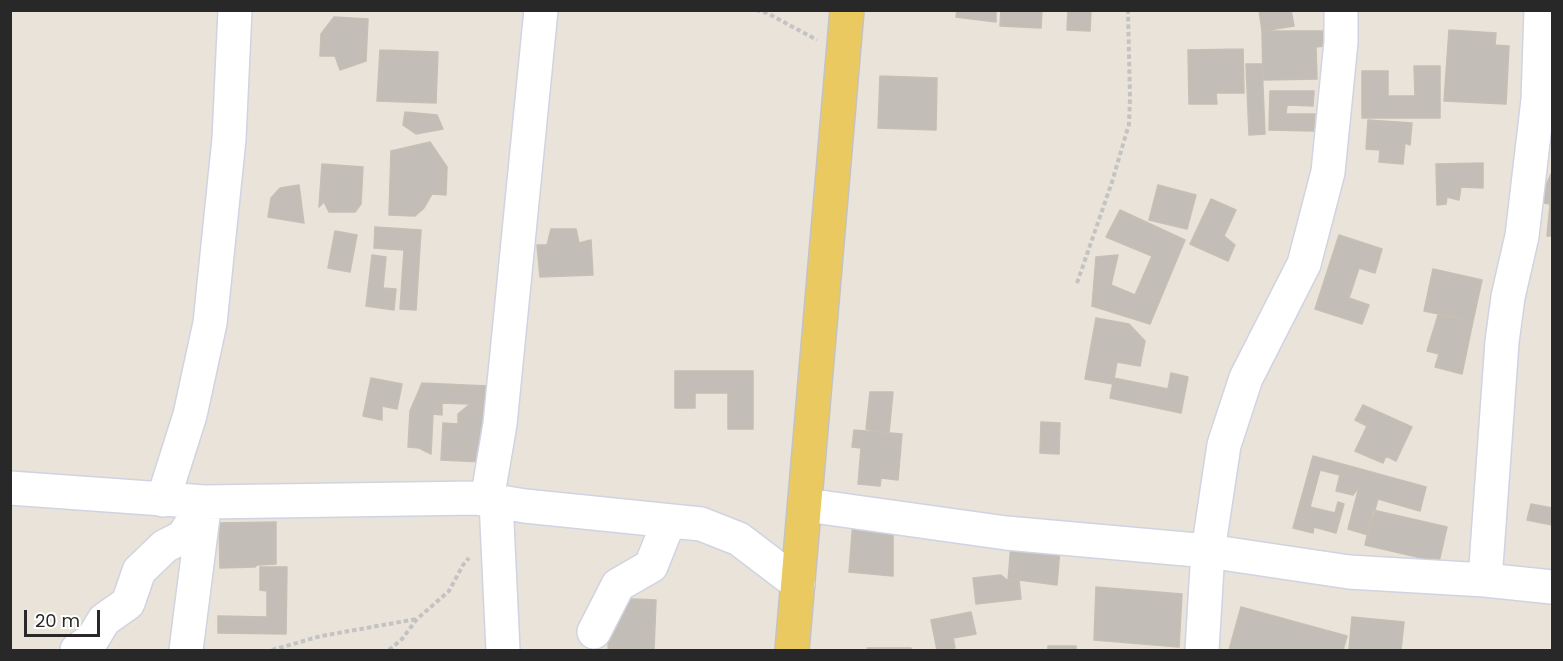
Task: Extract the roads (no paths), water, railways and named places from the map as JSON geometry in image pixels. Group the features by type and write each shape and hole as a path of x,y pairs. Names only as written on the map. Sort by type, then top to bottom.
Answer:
{"main road":[{"path":"792,651 847,10"}],"street":[{"path":"163,500 190,415 210,323 229,139 235,10"},
{"path":"503,651 491,501 542,10"},
{"path":"1202,651 1208,551 1224,446 1246,378 1304,264 1328,172 1341,42 1341,10"},
{"path":"1485,580 1502,342 1508,297 1522,236 1538,100 1541,10"},
{"path":"10,488 205,502 476,498 525,506 701,524 739,539 798,584"},
{"path":"77,651 78,648 92,640 104,620 128,603 139,571 165,546 183,537 205,502"},
{"path":"186,651 205,502"},
{"path":"806,505 1006,533 1208,551 1349,572 1485,580 1552,587"},
{"path":"594,632 618,585 651,566 669,521"}]}
